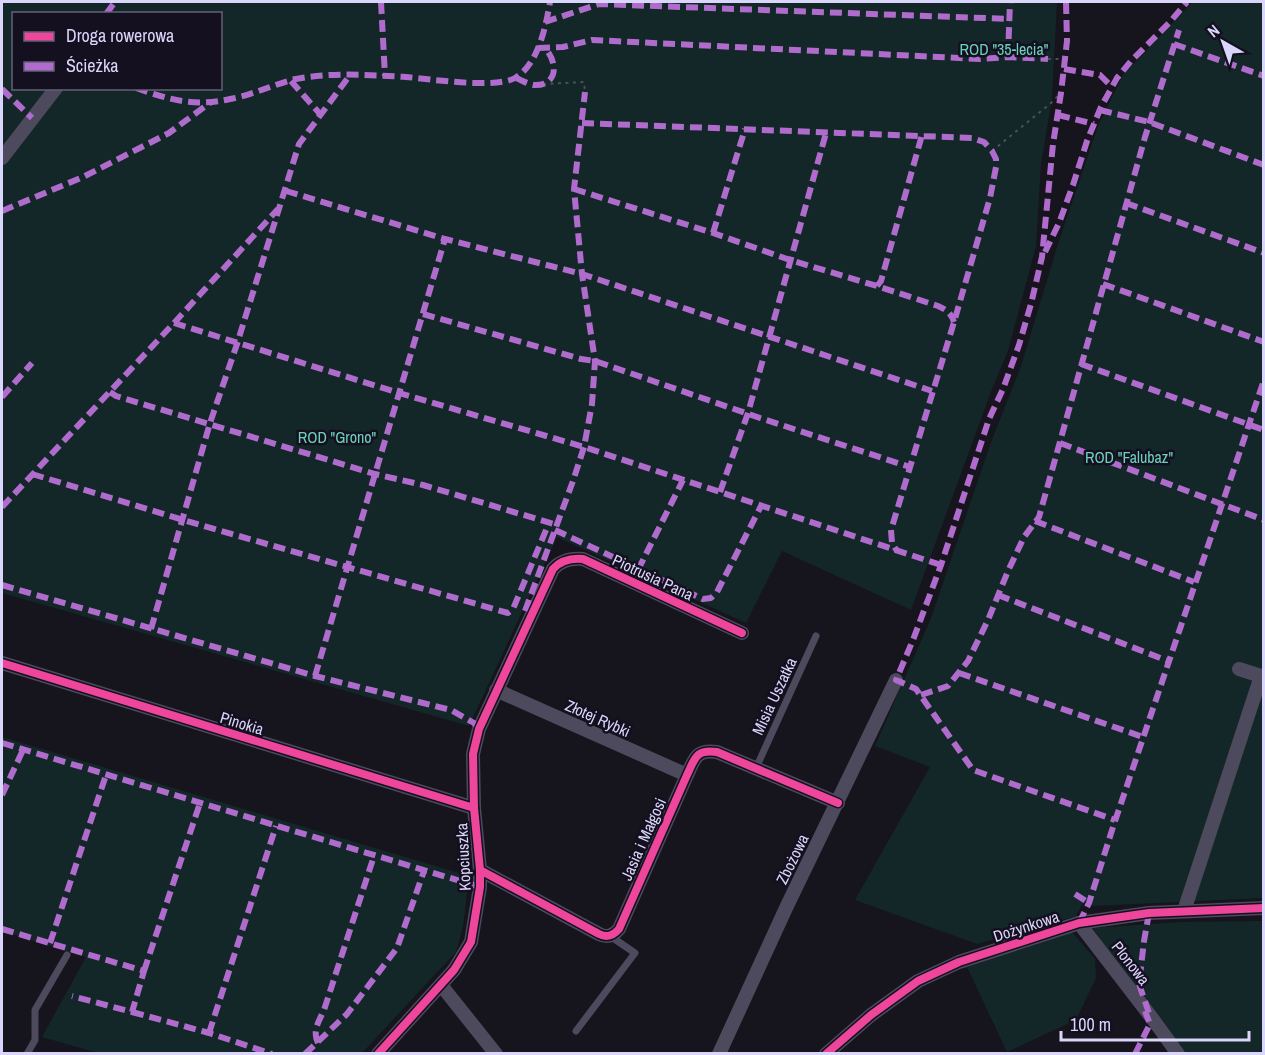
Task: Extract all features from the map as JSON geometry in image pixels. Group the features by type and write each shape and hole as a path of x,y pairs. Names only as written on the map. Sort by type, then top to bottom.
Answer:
{"street":[{"path":"2,158 54,90"},
{"name":"Piotrusia Pana","path":"553,569 567,560 583,559 742,633"},
{"name":"Kopciuszka","path":"378,1053 441,985 471,942 480,887 474,808 473,754 478,729 553,569"},
{"name":"Pinokia","path":"2,663 474,808"},
{"path":"1184,911 1261,676 1239,669"},
{"name":"Zbożowa","path":"719,1053 896,680"},
{"name":"Złotej Rybki","path":"496,690 687,775"},
{"name":"Jasia i Małgosi","path":"610,936 619,929 687,775 700,753 707,750 717,752 838,803"},
{"path":"480,870 604,937 610,936"},
{"name":"Dożynkowa","path":"826,1053 900,994 928,976 959,962 1079,923 1149,912 1263,908"},
{"name":"Plonowa","path":"1079,923 1178,1053"},
{"path":"441,985 496,1053"}],"lane":[{"name":"Misia Uszatka","path":"756,768 816,636"},
{"path":"576,1031 635,953 610,936"},
{"path":"27,1053 35,1040 35,1010 66,955"}],"path":[{"path":"1048,58 1065,59"},
{"path":"543,84 584,82 585,92"},
{"path":"992,151 1061,93"}],"green space":[{"name":"ROD \"Grono\"","path":"2,2 1057,2 1052,98 1041,164 1036,246 1008,351 911,610 782,551 746,623 557,537 469,726 2,593"},
{"name":"ROD \"Falubaz\"","path":"1193,2 1263,2 1263,898 1093,906 1083,903 1076,916 977,944 855,900 930,767 875,746 931,618 990,445 1021,366 1058,244 1098,126 1123,75"},
{"path":"2,737 469,876 463,927 456,952 362,1053 98,1053 42,1037 86,957 2,931"},
{"path":"1263,921 1263,1053 1185,1053 1160,1016 1116,964 1093,928 1179,922"},
{"path":"1072,932 1095,959 1096,978 1076,1020 1007,1052 967,967"}],"marked path":[{"path":"108,12 115,2"},
{"path":"381,2 385,76"},
{"path":"142,90 171,99 205,102 239,97 296,79 323,75 378,75 478,83 506,81 515,78 530,64 540,44 550,2"},
{"path":"1008,57 1010,2"},
{"path":"1066,2 1067,41 1053,144 1042,257 1031,304 1003,389 989,419 941,565 896,680 916,689 973,770 1115,820"},
{"path":"1045,252 1059,223 1101,107 1117,78 1187,2"},
{"path":"545,22 599,4 1010,19"},
{"path":"921,695 948,686 968,661 1024,537 1039,517 1145,137 1179,30"},
{"path":"538,48 563,47 592,40 980,59 1008,57 1048,59"},
{"path":"1174,44 1264,76"},
{"path":"516,78 534,85 542,84 552,77 554,65 544,47"},
{"path":"1064,69 1100,75 1112,87"},
{"path":"151,629 210,423 299,144 350,75"},
{"path":"291,81 320,114"},
{"path":"2,89 32,118"},
{"path":"525,611 573,481 584,447 592,404 595,361 582,274 574,189 585,92"},
{"path":"2,211 83,177 169,133 211,102"},
{"path":"1100,110 1149,122 1264,165"},
{"path":"1058,115 1094,124"},
{"path":"582,123 972,138 984,142 992,151 996,159 996,167 990,198 891,530 892,543 897,551"},
{"path":"713,233 745,129"},
{"path":"720,492 748,413 826,133"},
{"path":"877,286 881,281 922,135"},
{"path":"574,189 938,306 948,312 954,322"},
{"path":"286,191 445,239 582,274 932,391"},
{"path":"1126,203 1264,253"},
{"path":"2,507 278,209"},
{"path":"315,676 445,239"},
{"path":"1103,284 1264,342"},
{"path":"423,314 595,361 910,467"},
{"path":"174,323 399,393 584,447 941,565"},
{"path":"2,397 32,363"},
{"path":"1081,364 1264,430"},
{"path":"1079,923 1089,903 1264,380"},
{"path":"110,392 116,396 375,474 423,485 554,524"},
{"path":"1060,443 1264,520"},
{"path":"32,474 183,520 508,613 513,609 549,523"},
{"path":"638,570 683,480"},
{"path":"555,530 703,599 711,598 717,592 761,506"},
{"path":"1035,521 1194,582"},
{"path":"2,585 315,676 451,710 474,723 479,729"},
{"path":"998,595 1168,661"},
{"path":"959,673 1143,737"},
{"path":"2,743 480,887"},
{"path":"2,795 23,750"},
{"path":"50,943 106,775"},
{"path":"144,971 200,803"},
{"path":"209,1033 276,826"},
{"path":"318,1043 317,1026 374,856"},
{"path":"305,1054 347,1014 397,948 424,871"},
{"path":"1075,894 1089,903"},
{"path":"1149,913 1139,984 1150,1016"},
{"path":"2,929 144,971 132,1012 72,996"},
{"path":"1135,1054 1150,1024 1145,1011"},
{"path":"132,1012 209,1033 272,1054"}],"cycle path":[{"path":"378,1054 454,970 471,942 480,887 474,808 473,754 479,729 553,569 566,560 583,559 742,633"},
{"path":"2,663 474,808"},
{"path":"480,870 599,934 610,936 619,929 692,764 700,753 717,752 838,803"},
{"path":"826,1054 871,1015 918,981 959,962 1079,923 1149,913 1264,908"}],"park label":[{"name":"ROD \"35-lecia\"","path":"1004,49"}]}
